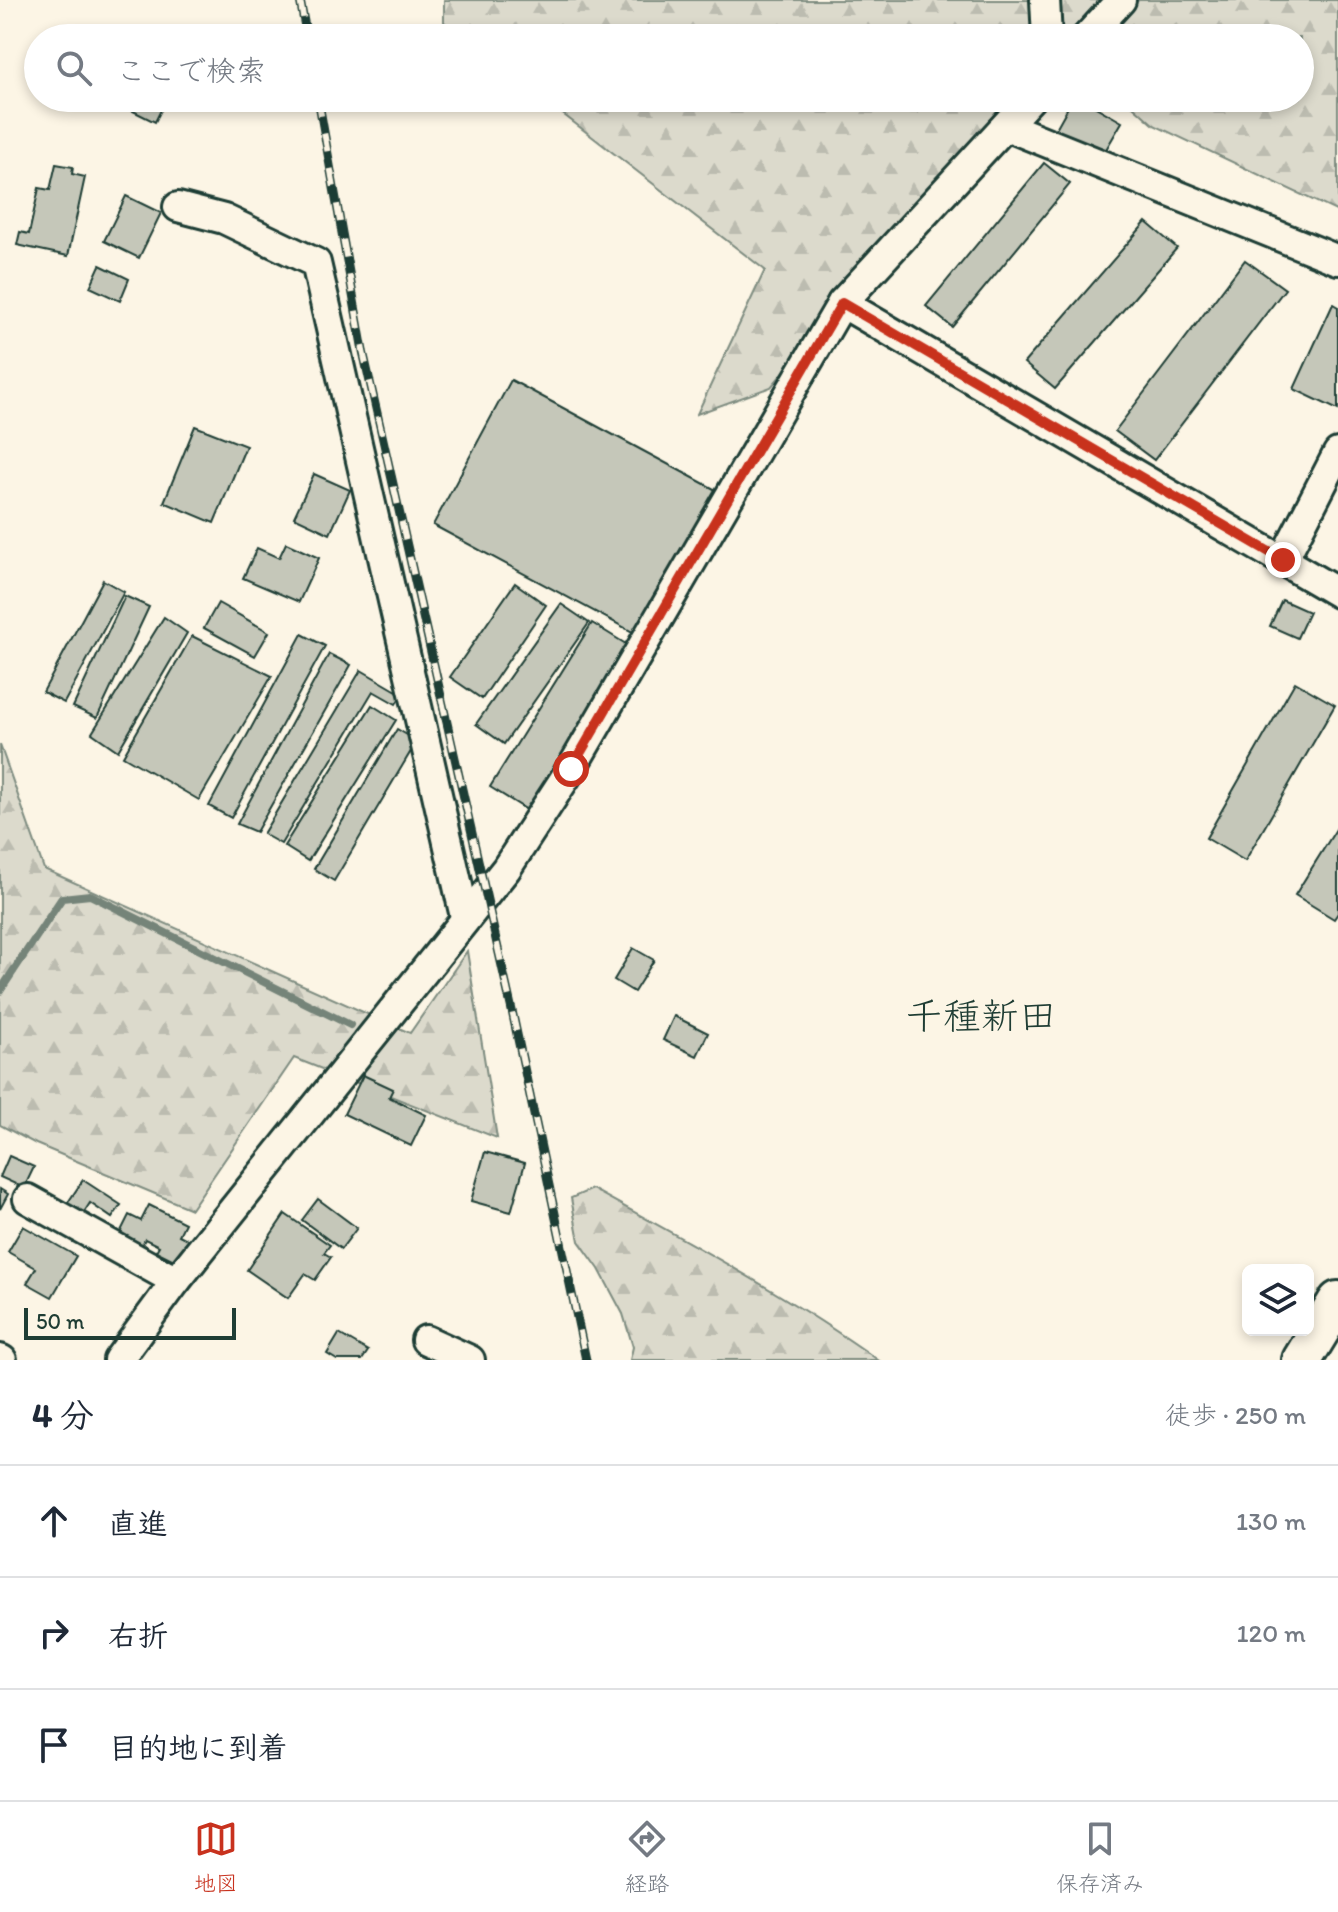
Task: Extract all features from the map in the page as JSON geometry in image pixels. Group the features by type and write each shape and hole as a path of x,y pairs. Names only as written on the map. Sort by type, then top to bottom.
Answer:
{"main road":[{"path":"1302,1360 1338,1301"}],"street":[{"path":"1045,0 1046,24"},
{"path":"1099,24 1121,0"},
{"path":"118,1360 176,1281 506,869 571,769 842,303 1018,112"},
{"path":"1006,126 1338,260"},
{"path":"178,207 224,219 316,263 465,917"},
{"path":"842,303 1338,593"},
{"path":"1283,560 1338,453"},
{"path":"28,1199 176,1281"},
{"path":"426,1340 470,1360"}],"green space":[{"path":"444,0 1111,0 1122,8 1139,0 1338,0 1338,212 1154,125 1140,112 1314,112 1314,24 444,22"},
{"path":"560,112 1003,112 771,387 697,414 765,270"},
{"path":"0,745 44,869 410,1033 467,951 497,1138 294,1058 191,1209 36,1144 0,1125"},
{"path":"592,1189 774,1292 878,1360 630,1360 633,1347 623,1314 599,1269 579,1241 571,1198"}],"building":[{"path":"135,112 160,112 155,122"},
{"path":"1065,112 1104,112 1122,122 1101,158 1054,132"},
{"path":"1044,163 1070,184 952,327 926,306"},
{"path":"56,164 73,167 72,174 85,177 68,256 17,245 20,232 29,234 39,188 50,190"},
{"path":"126,196 161,213 139,258 104,241"},
{"path":"1146,222 1177,248 1055,389 1024,363"},
{"path":"1245,260 1285,289 1154,460 1115,431"},
{"path":"100,265 129,279 120,301 90,287"},
{"path":"1333,304 1338,307 1338,410 1294,389"},
{"path":"511,380 716,490 638,635 433,525"},
{"path":"195,426 246,446 214,523 164,502"},
{"path":"314,474 350,490 330,534 294,517"},
{"path":"286,543 319,558 299,602 243,578 257,548 279,558"},
{"path":"103,580 124,592 64,703 43,692"},
{"path":"515,583 546,605 482,699 450,677"},
{"path":"125,596 149,607 97,718 73,707"},
{"path":"1282,600 1309,612 1297,638 1270,626"},
{"path":"218,603 269,632 255,656 204,628"},
{"path":"561,604 589,623 504,744 476,724"},
{"path":"164,617 187,633 118,751 92,733"},
{"path":"592,623 634,649 532,813 490,787"},
{"path":"302,634 325,646 231,818 209,806"},
{"path":"192,636 272,676 199,800 123,756"},
{"path":"329,654 351,665 256,832 237,824"},
{"path":"361,670 402,694 396,704 373,691 281,844 263,834"},
{"path":"1295,682 1335,705 1245,861 1206,838"},
{"path":"372,705 396,720 308,861 284,846"},
{"path":"397,729 417,741 334,881 314,869"},
{"path":"1338,826 1338,913 1334,919 1295,895"},
{"path":"633,948 654,960 634,992 614,980"},
{"path":"674,1016 708,1033 697,1056 663,1040"},
{"path":"363,1075 393,1089 389,1097 426,1115 411,1146 344,1114"},
{"path":"485,1152 525,1163 511,1212 471,1201"},
{"path":"9,1156 34,1167 24,1188 0,1177"},
{"path":"83,1180 121,1205 112,1218 90,1203 79,1220 63,1210"},
{"path":"0,1189 8,1194 0,1209"},
{"path":"318,1199 357,1228 341,1249 302,1220"},
{"path":"149,1205 185,1223 179,1235 195,1243 184,1265 156,1251 159,1246 145,1239 137,1254 115,1243 129,1215 141,1221"},
{"path":"285,1214 330,1245 324,1253 331,1257 315,1280 305,1274 288,1298 247,1270"},
{"path":"23,1226 76,1256 52,1297 27,1283 36,1268 8,1252"},
{"path":"339,1334 368,1351 362,1360 337,1360 327,1354"}],"waterway":[{"path":"0,991 62,898 90,895 350,1025"}],"railway":[{"path":"300,0 304,24"},
{"path":"320,112 363,351 511,1006 586,1360"}],"district":[{"name":"千種新田","path":"981,1016"}],"route":[{"path":"571,769 842,303 1283,560"}]}
